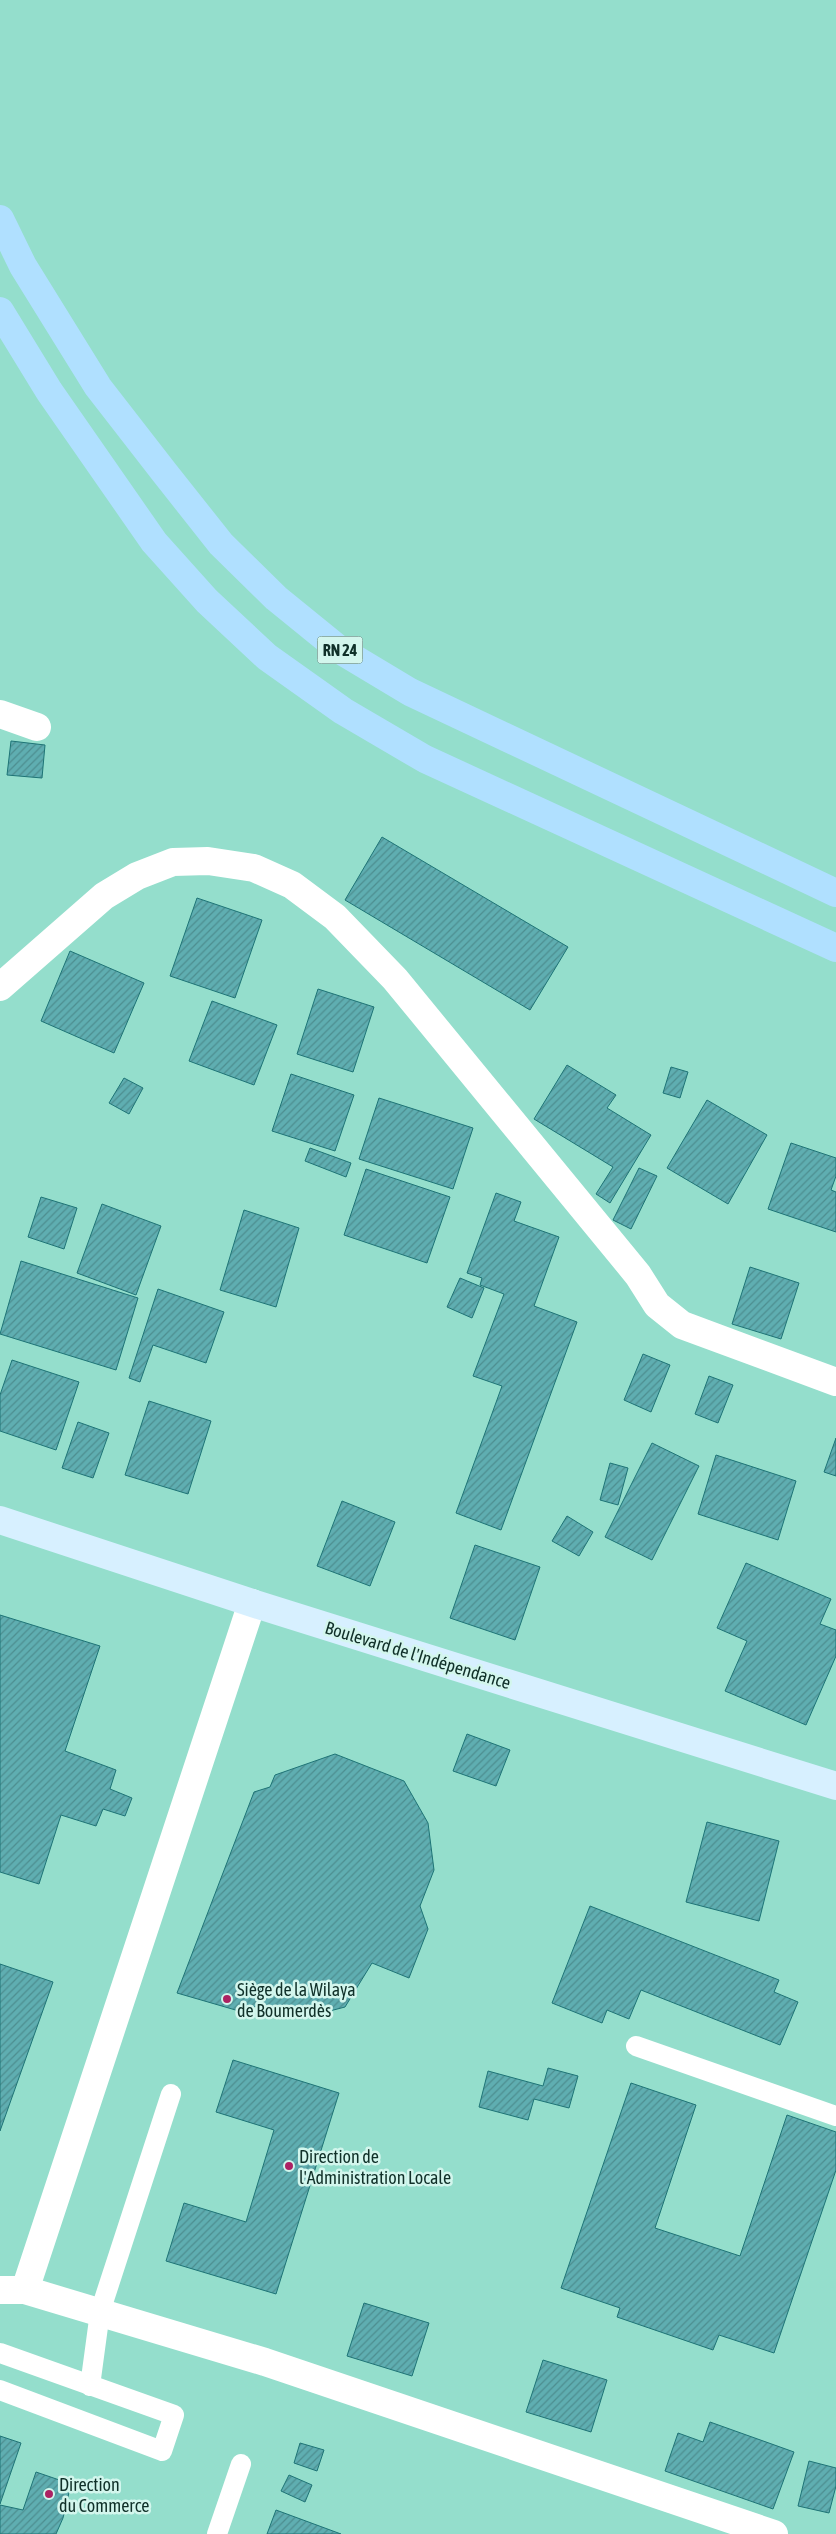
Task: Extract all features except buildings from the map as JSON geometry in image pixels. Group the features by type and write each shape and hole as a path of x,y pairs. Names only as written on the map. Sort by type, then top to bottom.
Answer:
{"main road":[{"name":"RN 24","path":"0,220 24,266 98,387 164,472 221,544 276,598 340,650 410,692 836,892"},
{"name":"RN 24","path":"0,311 55,400 154,542 207,601 267,657 343,711 425,759 836,948"},
{"name":"Boulevard de l'Indépendance","path":"0,1520 252,1603 836,1786"}],"street":[{"path":"0,714 37,727"},
{"path":"0,986 104,896 137,876 173,862 208,862 254,868 292,885 335,917 395,979 638,1275 656,1305 682,1325 836,1382"},
{"path":"252,1603 13,2290 100,2312 292,2371 774,2534"}],"lane":[{"path":"636,2046 836,2116"},
{"path":"90,2386 100,2312 171,2094"},
{"path":"0,2353 174,2415 162,2451 0,2390"},
{"path":"217,2534 241,2464"}],"place":[{"name":"Siège de la Wilaya de Boumerdès","path":"227,1999"},
{"name":"Direction de l'Administration Locale","path":"289,2166"},
{"name":"Direction du Commerce","path":"49,2494"}]}
